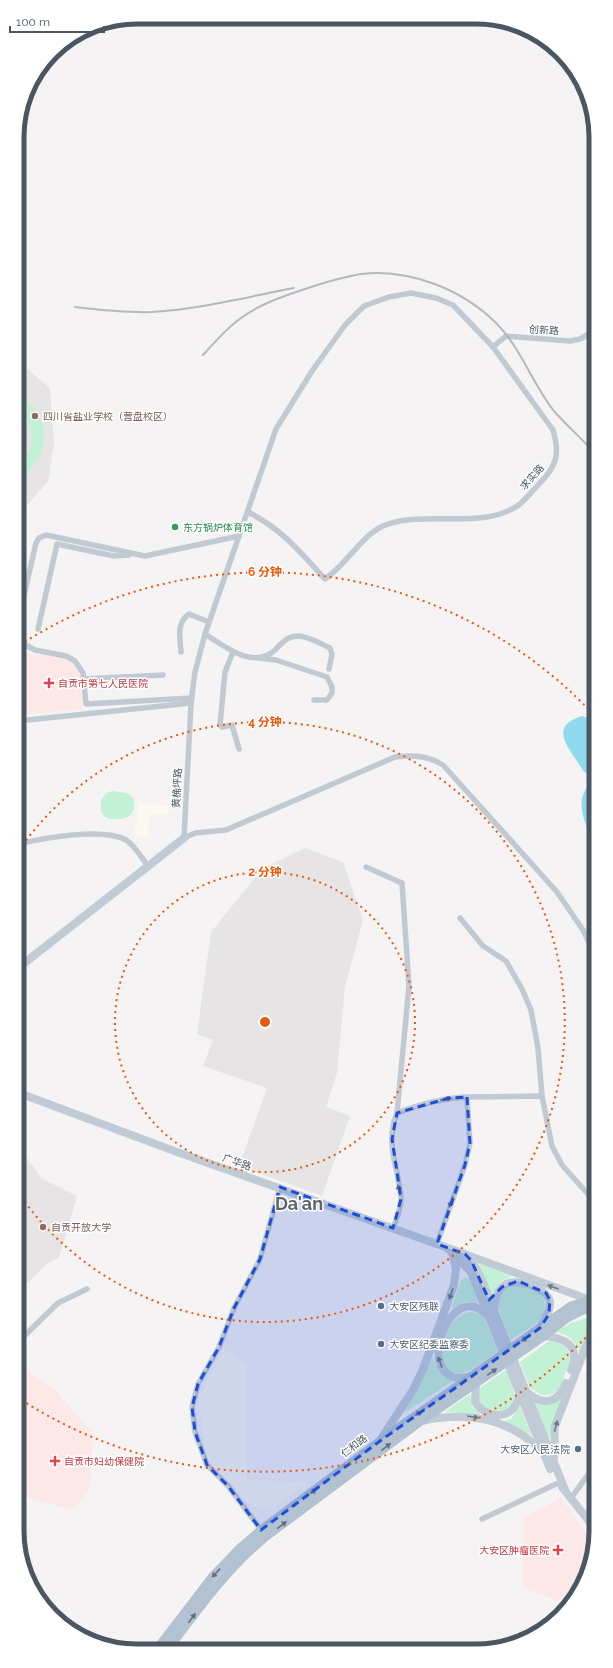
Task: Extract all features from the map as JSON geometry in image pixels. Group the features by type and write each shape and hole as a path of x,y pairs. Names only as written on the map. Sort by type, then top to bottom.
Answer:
{"main road":[{"path":"24,963 184,838"},
{"name":"广华路","path":"24,1095 589,1300"},
{"path":"448,1249 453,1256 464,1264 471,1272 491,1315 565,1490"},
{"path":"465,1254 476,1268 491,1315"},
{"path":"380,1441 413,1390 423,1368 453,1288 456,1269 453,1256"},
{"path":"491,1315 497,1292 507,1283 518,1281 542,1290 546,1293 550,1300 549,1314 542,1332 562,1339 571,1345 574,1353 574,1363 563,1392 557,1398 540,1400 523,1393"},
{"name":"仁和路","path":"542,1332 570,1306 589,1302"},
{"path":"491,1315 480,1308 475,1307 464,1307 459,1310 449,1319 441,1341 438,1357 445,1371 454,1377 474,1379 475,1400 481,1410 502,1415 508,1413 513,1410 523,1393"},
{"name":"仁和路","path":"161,1644 213,1576 238,1550 261,1530 380,1441 542,1332 576,1312 585,1309 589,1310"},
{"path":"554,1464 553,1443 555,1426 589,1339"},
{"name":"仁和路","path":"172,1644 218,1582 245,1554 474,1379"},
{"path":"523,1393 544,1455 558,1483 589,1521"},
{"path":"421,1421 444,1416 465,1416 482,1419 522,1433 544,1455"}],"street":[{"name":"求实路","path":"411,293 436,298 453,305 494,347 553,430 557,444 557,459 550,473 520,504 503,512 486,516 409,520 380,528 368,538 335,572 325,579 283,534 269,522 248,512 276,429 312,371 345,325 364,306 388,297 411,293"},
{"name":"创新路","path":"494,347 506,336 570,341 580,339 589,334"},
{"name":"黄桷坪路","path":"184,838 191,700 195,672 205,634 248,512"},
{"path":"24,596 36,544 39,538 46,535 145,556 239,536"},
{"path":"38,629 56,544 114,556 136,554"},
{"path":"181,652 179,628 182,618 189,614 209,622"},
{"path":"205,634 232,652 244,656 276,660 327,677 332,687 332,694 327,700 314,700"},
{"path":"258,658 273,651 288,637 299,636 330,648 332,654 329,669"},
{"path":"24,644 35,650 66,656 80,667 86,704 191,700"},
{"path":"232,652 225,672 220,725 222,727 232,725 239,749"},
{"path":"83,679 163,675"},
{"path":"24,720 191,700"},
{"path":"184,838 195,833 226,830 396,757 415,755 430,758 443,765 557,892 583,930 589,942"},
{"path":"24,843 66,835 113,836 127,841 148,866"},
{"path":"366,867 402,883 409,986 397,1113 392,1124 394,1168 401,1199 400,1209 393,1228"},
{"path":"460,918 483,946 506,961 522,989 531,1010 538,1048 542,1096 552,1146 562,1165 589,1195"},
{"path":"397,1113 413,1107 449,1098 467,1096 542,1096"},
{"path":"437,1244 465,1165 470,1143 467,1096"},
{"path":"261,1530 228,1486 207,1465 195,1432 192,1407 198,1384 219,1347 234,1308 260,1258 280,1187"},
{"path":"24,1336 58,1303 87,1289"},
{"path":"571,1498 589,1474"},
{"path":"482,1519 558,1483"}],"highlighted area":[{"path":"467,1097 470,1143 465,1165 437,1244 465,1254 471,1260 489,1300 502,1287 518,1281 546,1293 550,1300 549,1314 540,1328 380,1441 261,1530 228,1486 207,1465 195,1432 192,1407 198,1384 219,1347 234,1308 260,1259 280,1187 393,1228 401,1199 392,1139 397,1113 449,1098"}],"shaded area":[{"name":"四川省盐业学校（营盘校区）","path":"24,366 50,388 54,443 48,481 24,509"},
{"name":"自贡市第七人民医院","path":"24,651 29,654 64,657 79,669 82,709 24,714"},
{"path":"138,803 169,806 168,815 149,815 148,837 140,836 134,833 134,825 137,825"},
{"path":"305,848 343,862 363,920 345,987 337,1073 326,1107 350,1116 322,1196 239,1166 267,1088 203,1066 213,1040 197,1034 211,932 263,868"},
{"name":"自贡开放大学","path":"24,1157 27,1158 41,1178 77,1196 59,1258 46,1264 24,1287"},
{"path":"224,1349 247,1364 246,1480 307,1482 275,1508 252,1507 228,1480 208,1462 198,1401"},
{"path":"589,1355 589,1374 582,1371"},
{"name":"自贡市妇幼保健院","path":"24,1368 55,1390 93,1434 89,1488 73,1510 24,1496"},
{"name":"大安区肿瘤医院","path":"561,1498 589,1538 585,1560 580,1574 574,1588 563,1603 523,1588 524,1518"}],"green space":[{"path":"24,400 30,404 38,414 43,425 44,437 42,449 37,461 24,475 24,457 29,451 32,437 28,420 24,416"},
{"path":"112,791 127,793 134,799 134,808 131,815 121,819 110,819 102,813 101,803 103,797 108,792"},
{"path":"479,1264 512,1276 500,1282 491,1295"},
{"path":"465,1278 470,1279 479,1303 467,1301 451,1309 461,1280"},
{"path":"519,1285 541,1294 544,1302 544,1310 542,1316 537,1322 511,1340 501,1315 499,1298 502,1292 508,1287"},
{"path":"469,1312 479,1313 484,1317 498,1351 470,1370 460,1373 451,1372 445,1366 443,1357 443,1346 446,1335 452,1324 459,1316"},
{"path":"589,1317 589,1334 580,1355 577,1346 572,1339 555,1332 571,1323"},
{"path":"549,1341 557,1342 567,1348 569,1353 569,1364 562,1384 559,1388 552,1394 542,1395 530,1388 520,1362"},
{"path":"432,1355 435,1364 453,1381 405,1412 404,1411"},
{"path":"506,1370 514,1390 514,1399 509,1410 485,1408 481,1405 479,1400 481,1387"},
{"path":"470,1394 473,1408 481,1414 445,1412"},
{"path":"563,1398 549,1440 535,1403 550,1404"},
{"path":"520,1407 532,1436 503,1421 511,1419"}],"water":[{"path":"582,716 589,719 589,774 584,772 568,748 565,740 563,733 565,726 571,721"},
{"path":"589,786 589,833 582,807 582,801 587,787"}],"railway":[{"path":"203,355 219,337 245,315 261,306 287,295 333,280 361,274 397,274 415,278 451,291 467,300 496,323 513,343 539,389 554,411 589,447"},
{"path":"75,307 133,312 152,312 188,308 294,288"}],"place":[{"name":"四川省盐业学校（营盘校区）","path":"35,416"},
{"name":"东方锅炉体育馆","path":"175,527"},
{"name":"自贡市第七人民医院","path":"49,683"},
{"name":"自贡开放大学","path":"43,1227"},
{"name":"大安区残联","path":"381,1306"},
{"name":"大安区纪委监察委","path":"381,1344"},
{"name":"大安区人民法院","path":"578,1449"},
{"name":"自贡市妇幼保健院","path":"55,1461"},
{"name":"大安区肿瘤医院","path":"558,1550"}],"district":[{"name":"Da'an","path":"299,1203"}]}
